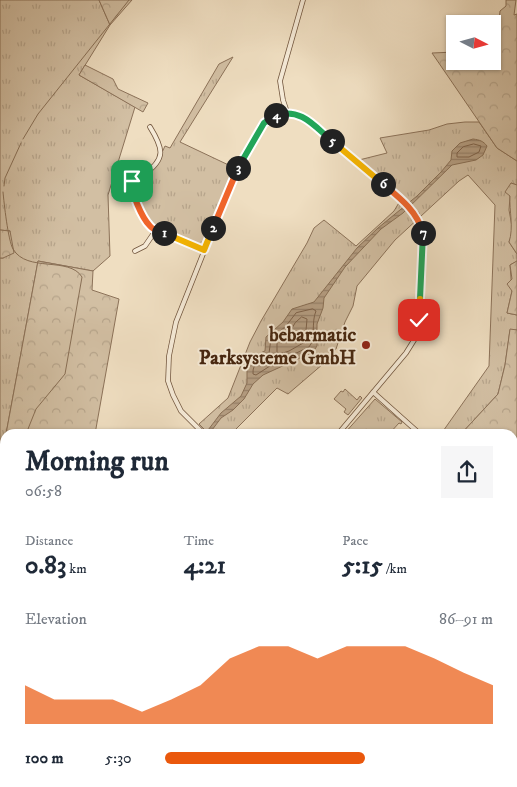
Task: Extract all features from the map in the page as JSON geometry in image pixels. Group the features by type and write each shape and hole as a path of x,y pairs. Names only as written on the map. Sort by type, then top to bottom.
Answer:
{"street":[{"path":"287,112 280,81 303,0"},
{"path":"199,429 181,411 173,395 168,372 169,356 176,322 234,176 264,123 274,116 287,112 304,118 406,203 417,214 423,234 419,324 412,345 342,429"},
{"path":"150,127 160,143 161,151 158,161 142,176 132,181 131,185 136,201 150,227 204,250"},
{"path":"135,251 144,246 156,230"},
{"path":"373,392 414,429"}],"green space":[{"path":"0,0 99,0 110,25 79,75 135,107 108,195 110,256 93,271 38,261 7,429 0,429 0,258 3,258 10,231 0,230"},
{"path":"99,0 132,0 110,25"},
{"path":"506,0 516,0 514,15 517,14 517,161 497,148 432,53 446,52 446,70 501,70 500,15 500,11 506,6"},
{"path":"233,57 180,142 237,169 204,250 150,227 136,201 132,181 142,176 158,161 165,146 170,148 219,64"},
{"path":"85,65 113,79 118,89 148,103 143,112 79,75"},
{"path":"479,122 497,148 517,161 517,185 511,183 509,210 513,232 509,242 517,254 517,261 510,265 512,291 507,313 517,315 517,330 510,330 505,365 498,394 466,429 445,429 489,366 495,205 468,175 459,181 395,240 357,286 353,306 345,322 336,349 323,364 288,394 277,388 236,429 204,429 199,424 228,398 250,342 314,228 324,220 356,246 394,211 403,196 355,161 387,153 380,138 429,130 447,124"},
{"path":"511,183 517,185 517,254 509,242 511,231 510,196 505,192"},
{"path":"0,230 10,231 14,253 3,258 0,258"},
{"path":"38,261 93,271 92,290 119,299 96,429 7,429"},
{"path":"517,261 517,315 507,313 512,291 507,284 512,279 510,265"},
{"path":"510,329 517,330 517,429 466,429 498,394 505,365"},
{"path":"345,389 357,400 360,396 362,398 348,415 344,412 346,409 334,399"},
{"path":"375,399 402,422 394,429 348,429"}],"water":[{"path":"473,139 481,141 487,146 483,155 476,160 452,165 403,213 381,229 345,267 324,298 323,308 317,324 317,346 313,352 263,375 253,384 244,399 233,410 221,418 213,429 209,429 221,413 241,396 247,383 247,371 253,361 254,354 265,351 266,337 283,322 292,309 314,302 357,248 417,196 441,172 451,160 452,151 460,143"}],"waterway":[{"path":"23,139 38,114 129,0"},
{"path":"4,186 5,178 21,143"},
{"path":"3,192 9,238 13,249 19,256 28,261 68,267 82,277 65,374 36,409 28,429"}],"place":[{"name":"bebarmatic Parksysteme GmbH","path":"366,345"}],"route":[{"path":"132,181 132,191 150,227 204,250 234,176 264,123 274,116 287,112 304,118 406,203 418,220 423,234 419,320"}]}
